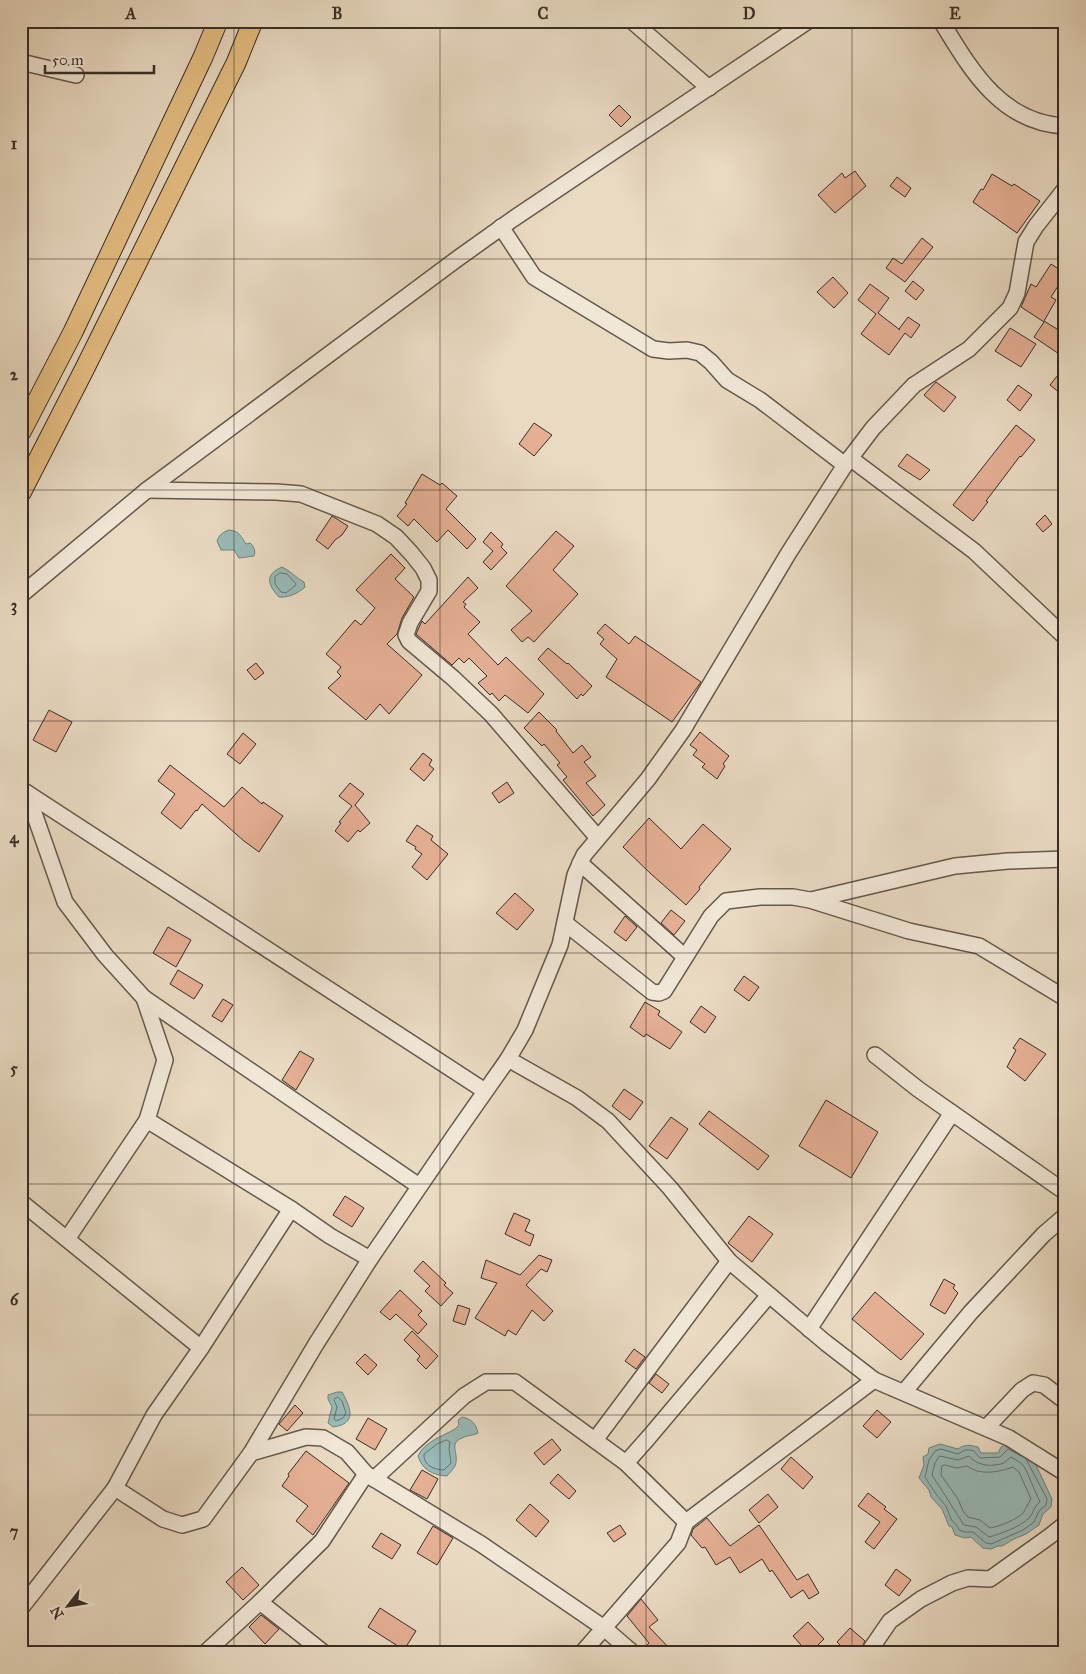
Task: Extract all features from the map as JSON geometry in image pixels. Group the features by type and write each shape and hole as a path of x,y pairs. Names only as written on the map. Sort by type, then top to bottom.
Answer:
{"main road":[{"path":"21,432 78,323 203,57 218,21"},
{"path":"21,493 90,360 227,80 253,21"}],"street":[{"path":"632,21 709,88"},
{"path":"21,595 147,490 207,444 502,227 808,21"},
{"path":"940,21 976,76 1004,103 1024,117 1048,126 1065,126"},
{"path":"21,62 76,75"},
{"path":"115,1488 163,1519 182,1525 203,1518 251,1454 316,1344 370,1259 508,1059 525,1030 557,954 575,875 584,855 648,779 683,730 788,554 848,461 873,428 914,384 968,349 1010,308 1017,293 1026,242 1065,189"},
{"path":"502,227 534,277 653,349 669,351 687,350 700,353 728,380 848,461 974,551 1065,637"},
{"path":"147,490 301,494 377,524 396,537 412,553 429,580 429,591 410,623 406,635 409,641 453,678 491,714 598,838"},
{"path":"24,791 54,865 65,902 105,955 144,998 419,1186"},
{"path":"24,791 485,1091"},
{"path":"810,900 954,866 1008,861 1065,859"},
{"path":"580,864 685,957"},
{"path":"565,923 652,992 659,993 664,991 711,916 726,901 760,897 793,897 810,900 909,931 979,946 1065,998"},
{"path":"67,1239 146,1120 165,1060 144,998"},
{"path":"875,1056 918,1089 1065,1192"},
{"path":"508,1059 577,1098 608,1122 670,1188 729,1261 809,1329 874,1380 1009,1438 1065,1473"},
{"path":"809,1329 952,1113"},
{"path":"146,1120 291,1208 330,1236 370,1259"},
{"path":"21,1202 201,1348"},
{"path":"21,1608 115,1488 154,1415 201,1348 291,1208"},
{"path":"904,1392 971,1312 1044,1234 1065,1216"},
{"path":"595,1440 729,1261"},
{"path":"626,1463 769,1296"},
{"path":"582,1653 678,1543 686,1522 874,1380"},
{"path":"205,1653 322,1541 370,1476 464,1396 486,1382 515,1382 626,1463 686,1522"},
{"path":"986,1428 1022,1390 1033,1383 1044,1385 1065,1401"},
{"path":"251,1454 306,1437 323,1438 346,1452 370,1476 481,1544 604,1628 633,1653"},
{"path":"868,1653 890,1620 921,1599 952,1583 968,1578 990,1579 1065,1524"},
{"path":"260,1602 324,1653"}],"water":[{"path":"229,530 241,536 246,544 250,543 254,547 254,556 239,558 234,550 221,550 217,541 222,534"},
{"path":"282,567 304,582 305,587 293,595 279,597 270,584 270,577 272,573"},
{"path":"342,1392 348,1404 350,1414 346,1423 333,1427 328,1423 332,1407 328,1395"},
{"path":"462,1417 473,1422 478,1433 458,1440 455,1445 456,1464 447,1476 429,1471 422,1465 418,1456 421,1451 429,1443 455,1429 459,1425 458,1420"},
{"path":"1008,1443 1035,1463 1052,1499 1051,1507 1043,1514 1039,1525 1026,1534 1002,1546 991,1549 983,1548 971,1537 965,1538 955,1535 952,1527 949,1526 942,1509 931,1497 929,1490 919,1478 924,1465 923,1457 928,1454 929,1448 940,1444 958,1449 972,1446 978,1447 981,1453 998,1453 1001,1447"}],"building":[{"path":"619,105 631,117 621,127 609,115"},
{"path":"855,171 866,186 835,213 818,195 842,173 845,178"},
{"path":"992,174 1012,186 1014,184 1040,201 1017,233 973,202 981,189 983,190"},
{"path":"897,177 911,188 905,197 890,186"},
{"path":"922,238 933,247 905,282 886,268 893,258 902,264"},
{"path":"1051,264 1065,273 1065,275 1051,297 1056,300 1044,321 1065,334 1065,358 1034,337 1044,322 1021,307 1031,284 1036,287"},
{"path":"833,277 848,293 834,308 817,292"},
{"path":"913,281 924,290 916,300 905,291"},
{"path":"870,284 889,298 878,313 900,330 908,317 920,325 911,338 905,333 889,355 861,334 876,314 858,300"},
{"path":"1010,328 1036,344 1021,367 995,351"},
{"path":"1065,366 1065,397 1050,385"},
{"path":"936,382 956,397 944,412 924,395"},
{"path":"1018,385 1032,395 1020,411 1007,400"},
{"path":"534,423 552,435 534,456 519,444"},
{"path":"1016,425 1035,440 1020,456 973,521 953,505"},
{"path":"907,454 930,470 920,480 898,466"},
{"path":"422,474 440,485 442,483 457,496 446,509 476,539 467,549 448,530 437,542 414,519 408,526 397,516 407,504 405,503"},
{"path":"1045,515 1052,524 1043,532 1036,524"},
{"path":"332,516 348,526 328,549 316,540"},
{"path":"556,531 574,546 553,570 578,594 534,642 528,637 522,642 511,630 532,611 506,586"},
{"path":"491,532 503,544 501,547 507,553 491,570 483,562 493,551 483,542"},
{"path":"391,554 405,568 395,579 414,597 402,618 397,634 387,644 422,675 389,714 380,704 366,720 328,688 341,676 337,672 341,667 326,654 355,620 361,625 375,608 356,590"},
{"path":"468,577 478,588 463,602 466,604 464,607 480,622 468,634 498,665 506,657 544,694 528,713 505,695 499,701 492,693 490,695 478,683 487,676 469,658 464,663 459,658 452,665 416,634 422,621 425,624"},
{"path":"605,624 629,644 635,636 701,682 672,722 606,677 617,659 600,644 604,639 597,633"},
{"path":"548,648 568,663 592,686 583,696 581,694 577,699 538,659"},
{"path":"256,663 264,673 255,680 247,670"},
{"path":"49,710 72,722 56,752 33,740"},
{"path":"539,712 557,730 573,753 582,745 591,757 584,762 596,776 586,783 605,805 593,816 563,780 567,777 557,765 560,763 544,744 542,746 524,728"},
{"path":"700,732 729,756 723,764 725,766 717,779 702,767 705,764 693,755 697,750 690,745"},
{"path":"243,733 256,744 240,764 227,754"},
{"path":"423,753 432,760 429,765 434,769 424,781 410,769"},
{"path":"170,765 224,807 242,787 262,804 263,802 283,816 259,852 202,804 181,829 161,813 175,794 158,781"},
{"path":"507,782 514,793 499,803 492,793"},
{"path":"350,783 364,794 355,805 370,823 360,832 358,830 348,842 335,831 341,823 339,822 352,806 339,796"},
{"path":"649,818 681,849 703,824 731,849 686,905 623,847"},
{"path":"417,825 433,836 431,840 448,854 427,880 412,867 422,854 415,849 416,847 406,841"},
{"path":"515,893 534,910 517,930 496,913"},
{"path":"671,910 685,921 674,935 661,923"},
{"path":"625,916 637,927 626,941 614,932"},
{"path":"168,927 191,940 176,967 153,953"},
{"path":"178,970 203,985 194,999 170,984"},
{"path":"744,976 759,987 749,1001 734,990"},
{"path":"223,999 233,1005 222,1022 212,1016"},
{"path":"645,1002 660,1011 658,1015 682,1032 670,1049 646,1034 644,1037 630,1027"},
{"path":"701,1006 716,1017 705,1033 690,1022"},
{"path":"1020,1038 1046,1054 1025,1081 1007,1067 1016,1050 1013,1048"},
{"path":"300,1051 314,1059 296,1090 282,1080"},
{"path":"624,1089 643,1102 630,1120 612,1106"},
{"path":"826,1100 878,1132 851,1178 799,1146"},
{"path":"709,1111 769,1156 758,1170 699,1124"},
{"path":"671,1117 688,1129 667,1159 649,1146"},
{"path":"345,1196 364,1208 352,1227 333,1215"},
{"path":"514,1213 530,1220 525,1231 534,1235 530,1246 505,1234"},
{"path":"749,1216 773,1234 752,1262 728,1243"},
{"path":"539,1255 552,1260 547,1272 541,1269 526,1285 553,1311 544,1321 532,1310 516,1335 508,1330 505,1336 475,1318 497,1283 481,1278 486,1260 520,1275"},
{"path":"423,1261 446,1283 444,1285 453,1293 441,1306 425,1291 430,1286 414,1271"},
{"path":"944,1279 955,1285 953,1288 958,1293 945,1314 930,1305"},
{"path":"400,1290 422,1311 418,1315 427,1324 418,1334 396,1314 390,1320 380,1312"},
{"path":"875,1292 924,1334 901,1360 852,1319"},
{"path":"458,1305 470,1309 465,1325 453,1321"},
{"path":"412,1331 438,1356 426,1369 417,1360 420,1356 404,1340"},
{"path":"634,1349 645,1357 636,1369 625,1361"},
{"path":"365,1354 377,1365 368,1375 356,1363"},
{"path":"656,1374 669,1384 662,1393 649,1383"},
{"path":"295,1405 303,1413 287,1431 279,1424"},
{"path":"877,1410 891,1422 877,1438 863,1426"},
{"path":"368,1418 387,1429 375,1450 356,1439"},
{"path":"552,1439 561,1450 544,1465 534,1453"},
{"path":"306,1451 349,1483 313,1535 296,1521 308,1506 282,1486 289,1476 288,1474"},
{"path":"791,1457 813,1477 803,1489 781,1469"},
{"path":"422,1470 438,1479 427,1499 410,1490"},
{"path":"558,1474 576,1491 569,1499 550,1483"},
{"path":"868,1493 886,1507 884,1509 897,1519 874,1549 865,1542 880,1522 858,1506"},
{"path":"768,1494 778,1507 759,1523 749,1510"},
{"path":"530,1504 549,1521 536,1537 516,1520"},
{"path":"707,1518 730,1546 759,1525 797,1580 808,1574 819,1593 809,1599 803,1590 791,1598 762,1559 740,1573 730,1557 716,1565 705,1547 702,1548 691,1535 693,1529"},
{"path":"620,1525 626,1534 614,1542 607,1533"},
{"path":"433,1526 453,1538 437,1565 417,1553"},
{"path":"381,1533 401,1545 392,1559 372,1547"},
{"path":"242,1567 259,1585 243,1600 226,1582"},
{"path":"896,1569 911,1580 899,1596 885,1585"},
{"path":"641,1599 658,1620 649,1627 674,1653 642,1653 642,1650 649,1643 627,1616"},
{"path":"380,1608 416,1631 404,1650 368,1627"},
{"path":"261,1615 279,1629 265,1644 249,1627"},
{"path":"808,1622 824,1639 810,1653 793,1636"},
{"path":"850,1628 865,1641 859,1653 848,1653 837,1642"}]}
